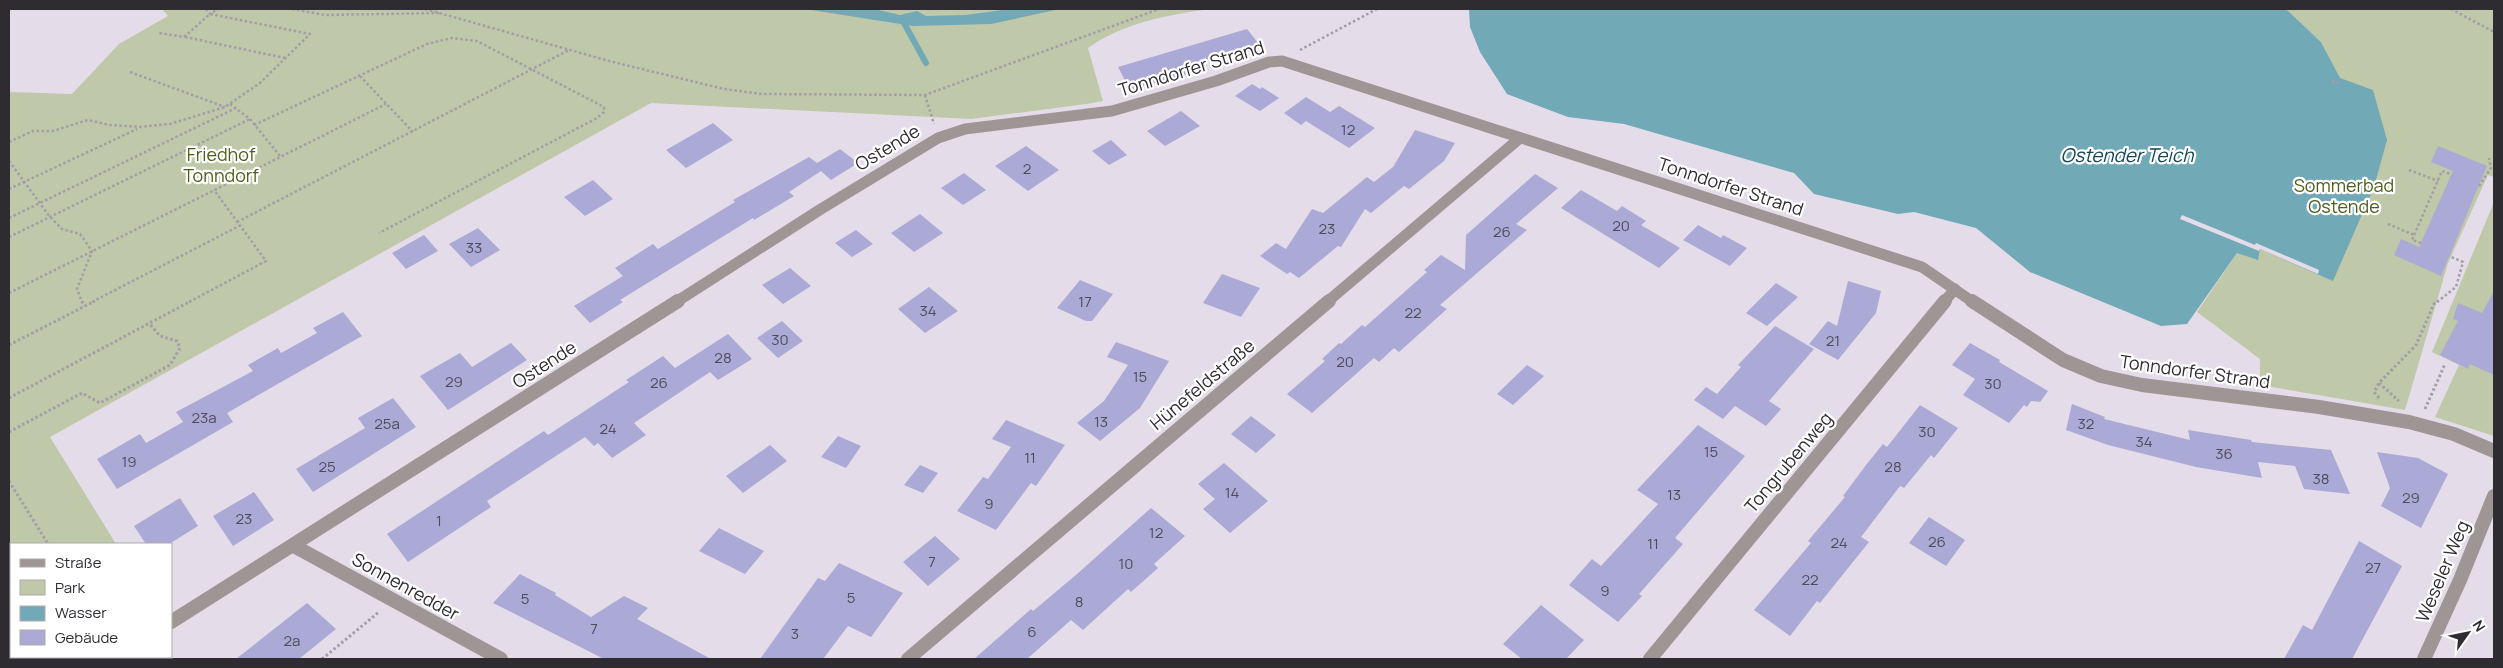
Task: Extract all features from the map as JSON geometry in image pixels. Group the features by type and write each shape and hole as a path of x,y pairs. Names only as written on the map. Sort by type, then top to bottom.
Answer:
{"street":[{"name":"Tonndorfer Strand","path":"938,138 965,129 1112,111 1216,81 1269,62 1282,61 1922,267 2063,360 2100,376 2142,385 2319,407 2425,427 2454,434 2494,451"},
{"name":"Ostende","path":"172,621 294,546 821,209 938,138"},
{"name":"Hünefeldstraße","path":"908,659 1520,138"},
{"name":"Tongrubenweg","path":"1650,659 1955,289"},
{"name":"Weseler Weg","path":"2424,659 2460,580 2494,496"},
{"name":"Sonnenredder","path":"294,546 501,659"}],"path":[{"path":"9,142 33,131 53,131 88,120 110,126 140,127 170,124 225,107 260,83 310,34 210,14 206,9"},
{"path":"184,37 218,9"},
{"path":"292,9 325,15 445,13"},
{"path":"425,9 445,13 570,50 724,89 762,94 925,95 1160,9"},
{"path":"1282,61 1377,9"},
{"path":"2451,9 2494,32"},
{"path":"159,33 285,58"},
{"path":"254,125 427,44 445,38 463,37 477,41 604,107 604,112 379,233"},
{"path":"237,222 570,50"},
{"path":"130,72 225,107"},
{"path":"360,76 413,132"},
{"path":"2332,81 2339,83"},
{"path":"925,95 938,138"},
{"path":"230,104 250,119 280,156"},
{"path":"9,293 386,104"},
{"path":"9,218 236,108"},
{"path":"9,237 250,119"},
{"path":"9,190 140,127"},
{"path":"2479,186 2491,168 2489,158"},
{"path":"9,162 50,217 62,229 80,234 92,251"},
{"path":"2409,170 2438,181"},
{"path":"2421,243 2412,240 2414,235 2442,171 2451,174"},
{"path":"9,398 266,261 214,190"},
{"path":"2388,224 2414,235"},
{"path":"9,345 240,226"},
{"path":"84,306 77,289 92,251"},
{"path":"2380,382 2416,345 2434,304 2456,287 2463,262 2449,256"},
{"path":"9,432 82,393 100,403 170,365 180,348 176,341 160,336 149,323"},
{"path":"2425,427 2424,410 2445,364"},
{"path":"9,481 47,543"},
{"path":"322,659 394,600"}],"green space":[{"name":"Friedhof Tonndorf","path":"162,9 1212,9 1147,21 1116,32 1088,48 1103,101 1086,104 971,119 651,103 50,437 115,543 10,543 10,658 82,658 9,659 9,92 72,94 119,44 168,16"},
{"name":"Sommerbad Ostende","path":"2286,9 2494,9 2494,177 2488,175 2448,263 2405,410 2260,385 2260,359 2197,312 2237,253 2337,73 2321,42"},
{"path":"2494,202 2494,436 2435,417 2459,365 2432,352"}],"water":[{"path":"805,9 874,9 900,15 917,11 926,16 966,15 1009,9 1060,9 991,24 913,26"},
{"name":"Ostender Teich","path":"1469,9 2286,9 2321,42 2340,78 2373,90 2387,140 2374,187 2333,281 2260,249 2258,260 2237,253 2187,324 2161,326 2030,272 1976,228 1914,212 1898,214 1814,194 1794,173 1624,124 1568,117 1507,94 1480,52 1470,27"}],"pier":[{"path":"2182,215 2255,245 2256,243 2319,270 2318,274 2260,249 2259,251 2180,219"}],"building":[{"path":"1247,29 1259,44 1196,63 1201,70 1175,78 1130,90 1118,67"},
{"path":"1252,84 1260,89 1262,87 1279,98 1260,111 1235,96"},
{"path":"1306,97 1330,112 1339,106 1375,128 1349,148 1306,121 1301,125 1284,113"},
{"path":"1181,111 1200,126 1165,146 1147,131"},
{"path":"713,123 733,140 686,168 666,150"},
{"path":"1415,130 1455,143 1444,161 1409,189 1404,186 1371,213 1365,209 1341,247 1338,246 1299,278 1290,272 1287,274 1260,256 1276,243 1286,249 1312,209 1323,213 1367,177 1374,182 1393,167"},
{"path":"1111,140 1127,155 1109,165 1092,151"},
{"path":"1026,146 1059,170 1028,191 995,166"},
{"path":"2438,146 2487,166 2441,276 2394,255 2401,239 2419,247 2453,171 2431,162"},
{"path":"840,149 858,163 831,180 821,171 789,192 794,196 754,220 753,218 620,300 623,302 590,323 574,306 623,276 615,268 653,244 658,249 735,202 733,200 809,157 817,163"},
{"path":"964,173 986,190 963,205 941,188"},
{"path":"1535,174 1558,188 1516,224 1527,230 1440,305 1447,309 1399,352 1394,348 1379,362 1374,358 1312,413 1287,394 1325,361 1322,359 1339,343 1341,344 1362,325 1365,327 1427,272 1424,270 1441,255 1465,270 1466,235"},
{"path":"593,180 613,199 585,216 564,197"},
{"path":"1581,190 1617,211 1622,206 1646,221 1641,225 1680,248 1659,268 1561,208"},
{"path":"920,214 943,233 914,252 891,233"},
{"path":"1698,225 1721,238 1723,235 1747,248 1730,266 1683,240"},
{"path":"478,228 500,250 471,267 449,244"},
{"path":"856,230 873,244 852,257 835,243"},
{"path":"424,235 438,251 406,269 392,253"},
{"path":"790,268 811,286 783,304 762,285"},
{"path":"1222,274 1260,288 1241,317 1203,303"},
{"path":"1080,280 1113,294 1092,321 1086,321 1057,308"},
{"path":"1848,281 1881,291 1876,313 1838,360 1809,344 1828,321 1837,326"},
{"path":"1776,283 1798,297 1767,326 1746,313"},
{"path":"929,287 958,311 925,333 898,309"},
{"path":"2494,291 2494,375 2470,364 2468,369 2440,355 2458,321 2453,319 2458,303 2482,313"},
{"path":"343,312 362,336 227,413 233,422 117,489 97,459 140,434 146,443 183,422 176,412 253,371 248,365 278,348 281,353 317,333 313,328"},
{"path":"782,321 803,341 778,358 757,338"},
{"path":"1775,326 1814,349 1769,401 1781,409 1766,426 1735,406 1723,419 1694,400 1706,387 1717,394 1741,367 1738,365"},
{"path":"728,334 752,359 718,380 710,372 634,423 646,435 612,458 598,443 594,446 585,437 487,501 491,507 408,562 387,534 544,431 548,435 629,382 626,380 663,356 675,368"},
{"path":"1116,342 1169,361 1140,408 1100,441 1077,423 1104,401 1128,365 1107,357"},
{"path":"511,343 527,360 448,410 420,376 460,353 472,367"},
{"path":"1970,343 2048,391 2040,402 2031,401 2027,407 2024,405 2009,423 1963,395 1975,379 1952,365"},
{"path":"1527,365 1544,376 1513,405 1497,394"},
{"path":"393,398 416,427 313,492 296,469 365,428 358,418"},
{"path":"2072,404 2105,417 2104,419 2190,440 2188,430 2251,440 2252,442 2331,450 2350,494 2304,489 2295,466 2258,462 2262,478 2196,467 2108,445 2066,430"},
{"path":"1920,405 1958,428 1934,458 1931,455 1904,488 1900,486 1861,537 1869,542 1820,603 1817,601 1790,636 1754,610 1811,543 1808,541 1845,497 1843,496 1883,444 1887,447"},
{"path":"1251,416 1276,435 1256,453 1231,434"},
{"path":"1006,420 1065,445 1036,486 1031,483 996,530 957,511 983,477 988,479 1011,447 992,439"},
{"path":"1698,425 1745,456 1675,538 1683,544 1639,594 1642,596 1618,622 1569,585 1592,559 1601,566 1658,504 1637,490"},
{"path":"838,436 861,446 846,468 821,457"},
{"path":"770,445 787,461 743,493 726,476"},
{"path":"2377,452 2418,458 2448,474 2421,528 2381,506 2390,488"},
{"path":"1224,463 1268,501 1230,533 1203,509 1215,499 1198,484"},
{"path":"920,465 938,473 923,493 904,485"},
{"path":"254,492 274,520 233,546 213,516"},
{"path":"180,498 198,526 171,543 145,543 134,526"},
{"path":"1151,508 1185,536 1154,564 1158,568 1131,592 1128,589 1083,630 1071,620 1027,659 974,659 1031,609 1033,611 1077,574"},
{"path":"1929,517 1965,540 1946,566 1909,543"},
{"path":"719,528 764,551 745,574 699,551"},
{"path":"935,536 960,559 928,586 903,562"},
{"path":"2359,541 2402,566 2352,659 2284,659 2303,625 2312,630"},
{"path":"839,563 903,593 871,637 848,626 823,659 760,659 818,578 825,581"},
{"path":"520,574 556,593 555,595 591,617 624,596 648,608 637,619 711,659 604,659 493,603"},
{"path":"307,603 336,629 299,659 236,659"},
{"path":"1541,605 1584,640 1566,659 1522,659 1503,644"}],"waterway":[{"path":"904,23 926,63"}]}
